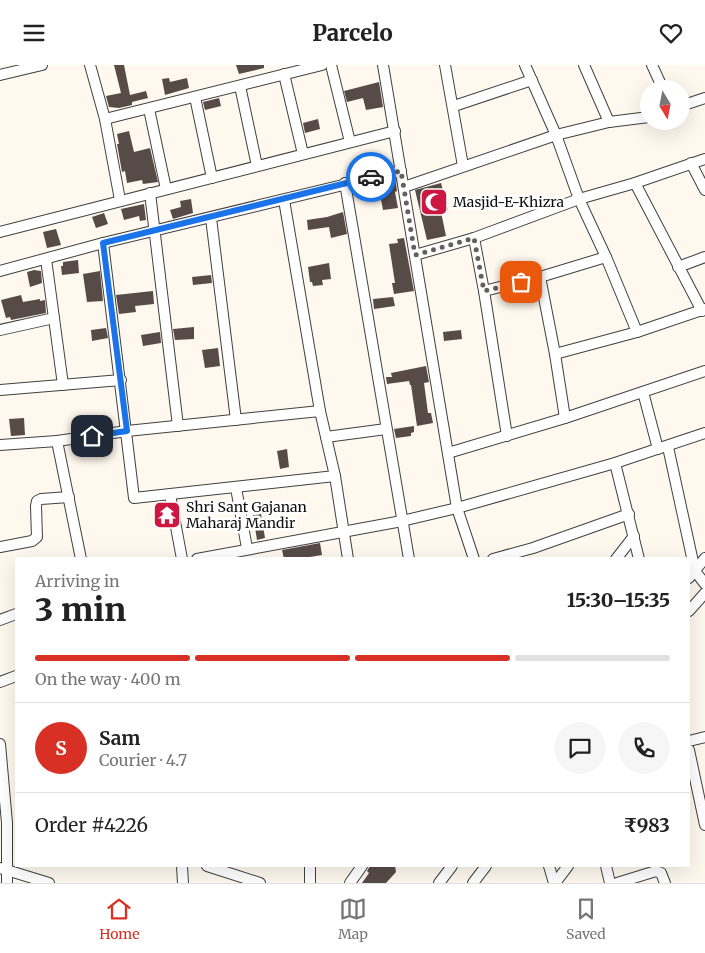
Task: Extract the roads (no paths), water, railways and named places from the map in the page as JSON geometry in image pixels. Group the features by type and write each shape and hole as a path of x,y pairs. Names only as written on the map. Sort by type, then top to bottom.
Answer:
{"street":[{"path":"0,75 8,65"},
{"path":"0,75 42,65"},
{"path":"90,65 105,119 120,200"},
{"path":"105,119 322,65"},
{"path":"331,65 350,142"},
{"path":"383,65 457,508 473,557"},
{"path":"445,65 454,106 463,166"},
{"path":"525,65 556,135 579,199 606,257 637,332"},
{"path":"584,65 609,123"},
{"path":"652,65 659,80"},
{"path":"284,74 303,154"},
{"path":"454,106 532,80"},
{"path":"240,86 257,166"},
{"path":"195,97 212,178"},
{"path":"690,103 705,98"},
{"path":"149,109 166,189"},
{"path":"404,187 556,135 640,118"},
{"path":"0,232 395,131"},
{"path":"415,255 474,238 579,199 635,183 705,159"},
{"path":"691,163 705,190"},
{"path":"0,271 103,243 155,232 346,183 401,171"},
{"path":"346,183 409,557"},
{"path":"555,354 637,332 703,310 678,267 635,183"},
{"path":"150,193 178,426"},
{"path":"284,199 320,411 335,476 348,557"},
{"path":"211,218 236,420"},
{"path":"474,238 506,436"},
{"path":"103,243 134,499 335,476"},
{"path":"484,291 540,277 606,257"},
{"path":"678,267 705,257"},
{"path":"46,259 63,385"},
{"path":"540,277 565,418"},
{"path":"0,330 54,318"},
{"path":"448,453 565,418 705,371"},
{"path":"0,390 121,380"},
{"path":"643,392 663,448 688,557"},
{"path":"0,441 0,445 57,441 127,431 320,411"},
{"path":"326,437 386,429"},
{"path":"207,557 402,521 457,508 615,463 705,433"},
{"path":"57,441 81,557"},
{"path":"615,463 639,557"},
{"path":"236,488 247,549"},
{"path":"170,495 182,557"},
{"path":"0,547 35,539 38,534 37,501 69,497"},
{"path":"500,557 533,548 629,514"},
{"path":"618,557 634,536"},
{"path":"533,548 535,557"},
{"path":"705,558 692,575 705,584"},
{"path":"690,610 705,593"},
{"path":"0,620 15,614"},
{"path":"0,681 15,676"},
{"path":"690,741 705,737"},
{"path":"0,744 12,823 3,869 7,883"},
{"path":"690,754 703,805 705,825"},
{"path":"182,867 184,883"},
{"path":"211,867 260,883"},
{"path":"242,867 243,878"},
{"path":"310,867 310,883"},
{"path":"350,883 361,867"},
{"path":"439,883 451,867"},
{"path":"473,883 485,867"},
{"path":"549,867 554,883"},
{"path":"554,883 567,867"},
{"path":"606,867 610,883"},
{"path":"3,869 49,883"},
{"path":"617,883 656,871 661,873 665,883"}],"place":[{"name":"Masjid-E-Khizra","path":"434,202"},
{"name":"Shri Sant Gajanan Maharaj Mandir","path":"167,515"}]}
